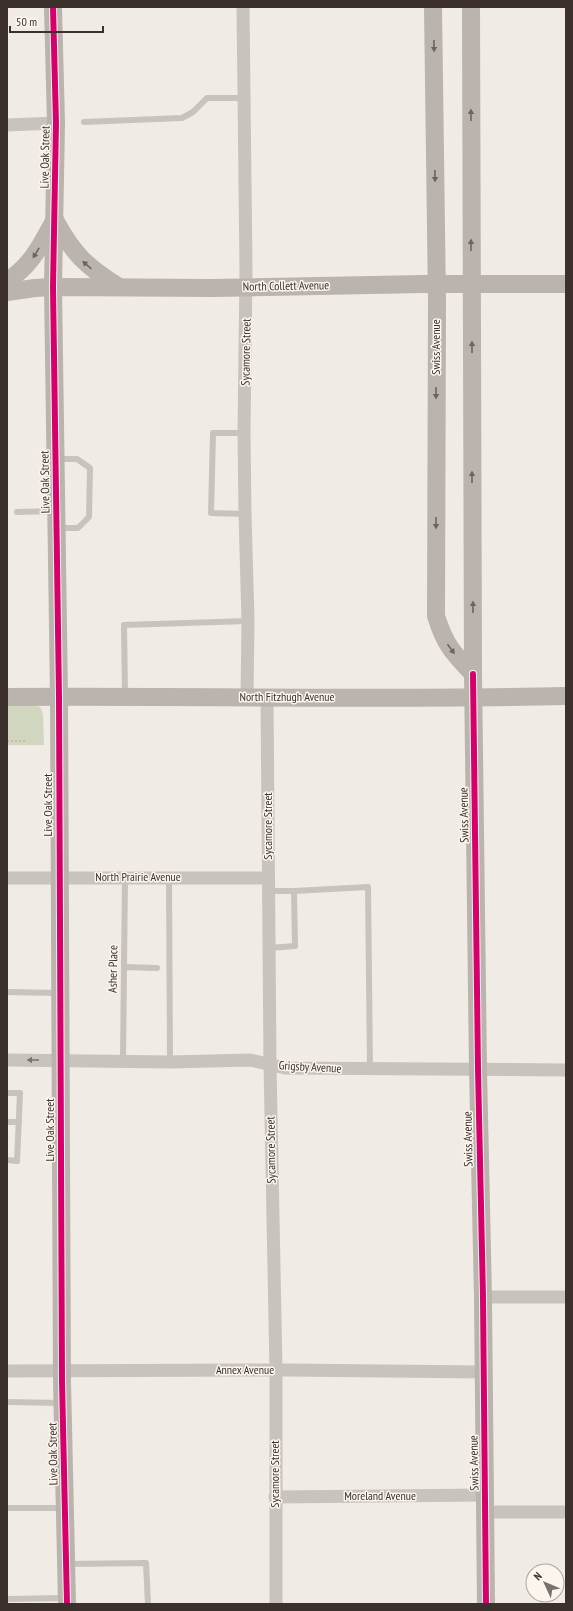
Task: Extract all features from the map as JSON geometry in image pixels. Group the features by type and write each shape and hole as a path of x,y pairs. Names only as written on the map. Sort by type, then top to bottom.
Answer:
{"street":[{"name":"Live Oak Street","path":"54,7 56,123 53,287 59,697 62,1371 67,1601"},
{"name":"Sycamore Street","path":"243,7 246,287 244,433 248,621 247,696"},
{"name":"Swiss Avenue","path":"433,7 436,284 436,616 442,635 451,651 473,674"},
{"name":"Swiss Avenue","path":"471,7 473,674 478,1069 483,1298 486,1604"},
{"path":"7,124 56,123"},
{"path":"7,281 16,276 34,257 55,219"},
{"path":"55,219 64,237 80,259 94,271 119,288"},
{"name":"North Collett Avenue","path":"7,292 53,287 119,288 566,284"},
{"name":"North Fitzhugh Avenue","path":"7,697 247,696 474,698 566,696"},
{"name":"Sycamore Street","path":"267,697 270,1064 276,1370 276,1604"},
{"name":"North Prairie Avenue","path":"7,878 59,879 169,877 268,884"},
{"name":"Grigsby Avenue","path":"7,1060 170,1062 250,1060 285,1068 566,1070"},
{"path":"483,1298 566,1298"},
{"name":"Annex Avenue","path":"7,1371 276,1370 484,1372"},
{"name":"Moreland Avenue","path":"275,1497 485,1503 566,1512"}],"lane":[{"path":"84,122 182,118 193,112 207,98 243,98"},
{"path":"244,433 213,433 211,513 245,514"},
{"path":"17,512 56,520 78,528 89,517 90,468 77,459 55,459"},
{"path":"125,696 124,625 248,621"},
{"name":"Asher Place","path":"123,1061 125,877"},
{"path":"169,877 170,1062"},
{"path":"268,884 294,891 368,887 370,1068"},
{"path":"269,948 296,946 294,891"},
{"path":"124,967 157,968"},
{"path":"7,992 60,993"},
{"path":"7,1093 20,1093 17,1161 7,1160"},
{"path":"7,1122 18,1122"},
{"path":"7,1402 63,1403"},
{"path":"7,1508 65,1508"},
{"path":"66,1564 146,1563 148,1604"},
{"path":"7,1599 67,1601"}],"path":[{"path":"7,741 25,741"}],"green space":[{"path":"7,705 35,705 40,707 43,714 44,745 7,745"}],"cycle path":[{"path":"53,7 56,123 53,287 59,697 62,1381 67,1604"},
{"path":"473,674 478,1069 483,1297 486,1604"}]}
